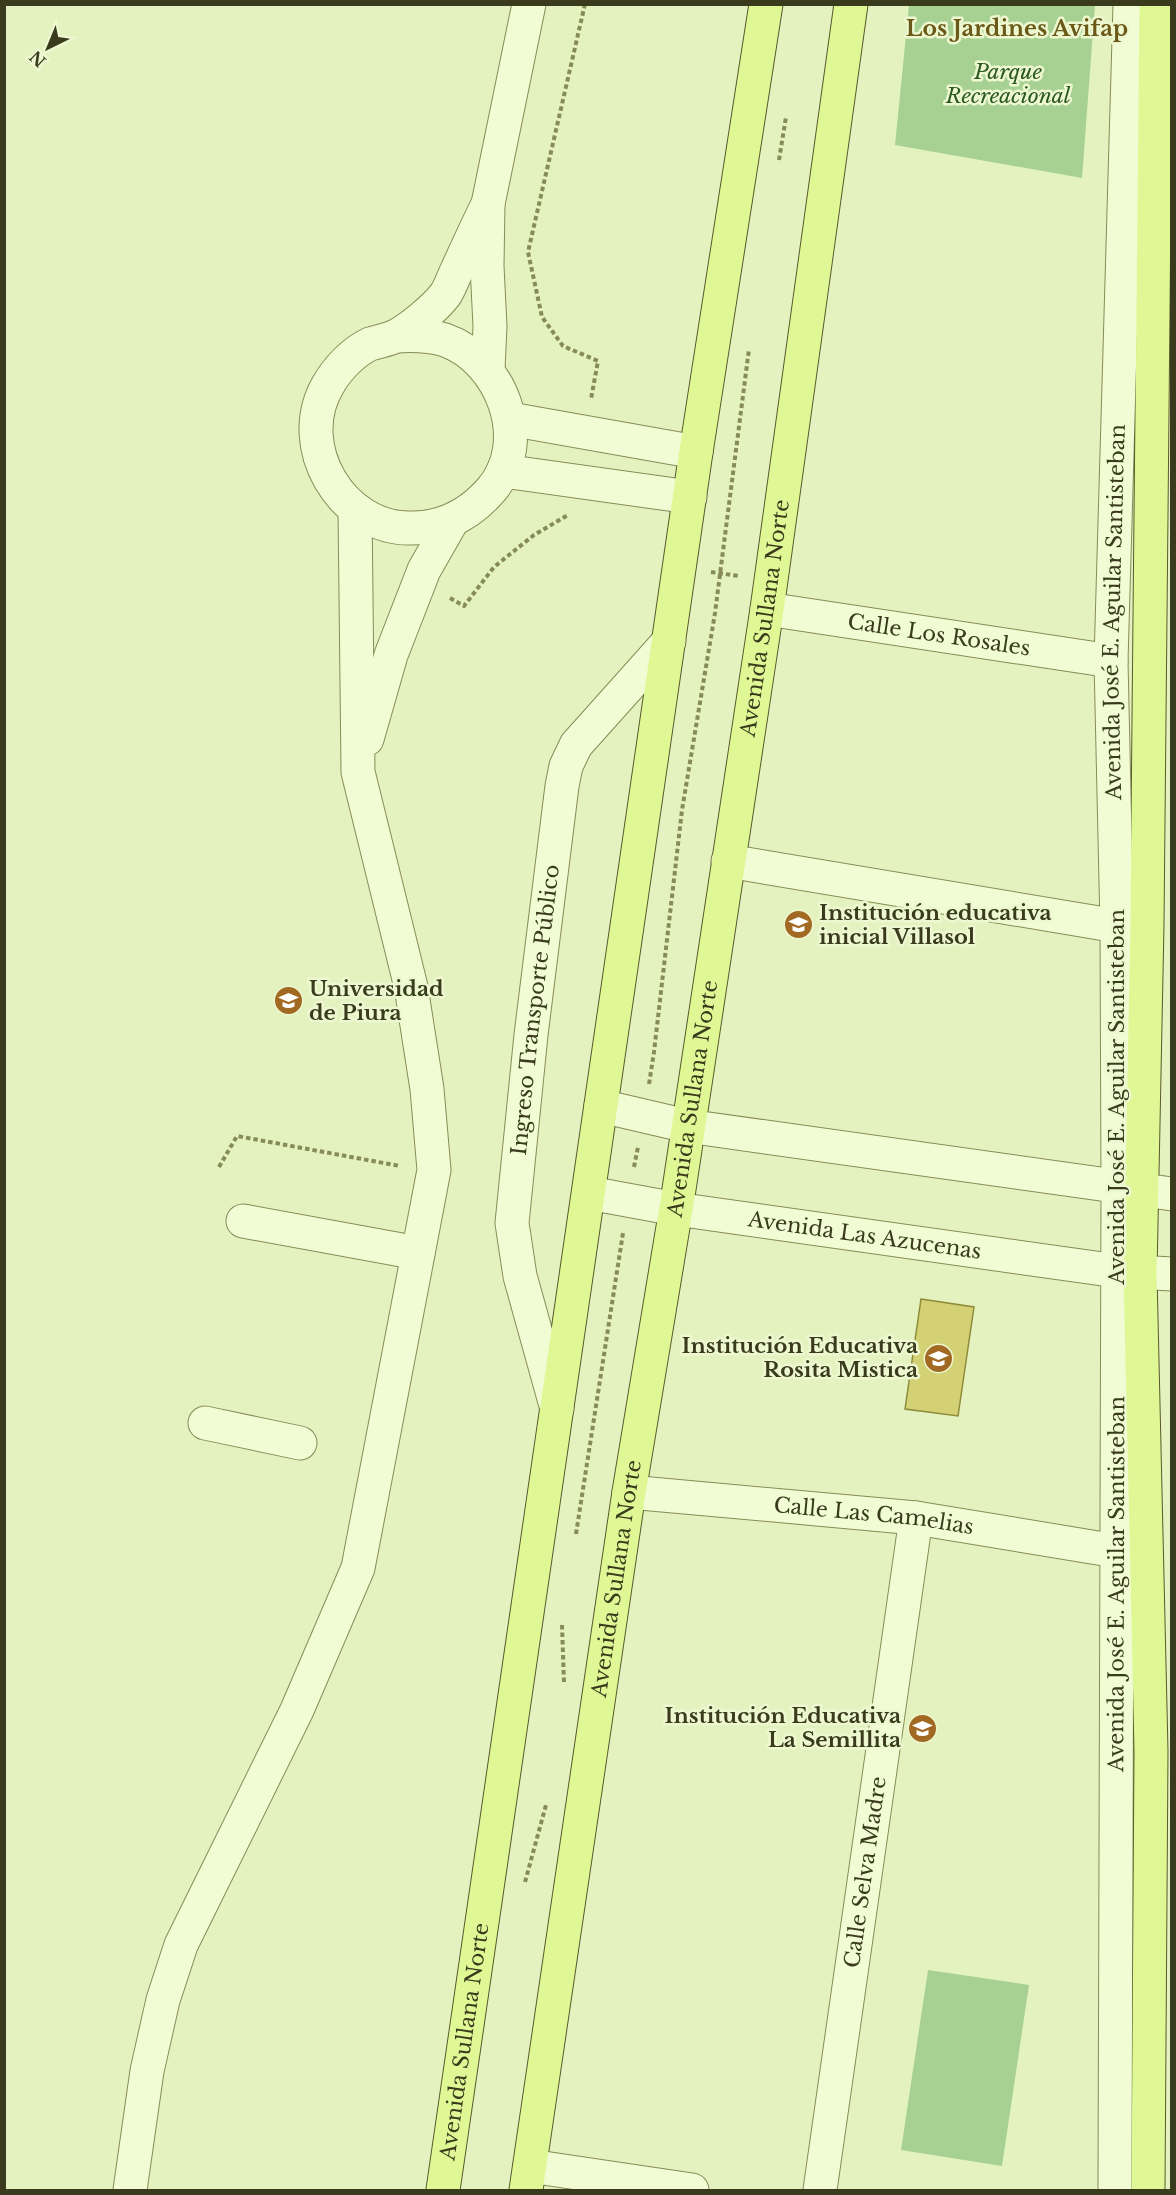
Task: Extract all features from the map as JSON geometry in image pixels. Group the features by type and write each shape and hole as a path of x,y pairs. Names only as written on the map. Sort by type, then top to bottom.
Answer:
{"main road":[{"name":"Avenida Sullana Norte","path":"443,2190 696,452 766,4"},
{"name":"Avenida Sullana Norte","path":"528,2178 629,1492 676,1209 767,609 851,4"},
{"name":"Avenida José E. Aguilar Santisteban","path":"1148,2190 1151,1751 1143,1273 1156,4"}],"street":[{"path":"488,369 490,326 487,266 488,204 530,4"},
{"name":"Avenida José E. Aguilar Santisteban","path":"1130,4 1111,661 1117,926 1144,1191"},
{"path":"396,336 422,317 444,295 488,204"},
{"path":"421,335 446,341 468,352 488,369 502,393 510,419 509,448 503,471 494,487 482,501 452,521 428,528 402,528 378,522 355,509 336,490 323,468 317,442 318,413 327,386 345,362 368,345 396,336 421,335"},
{"path":"510,419 696,452"},
{"path":"503,471 690,497"},
{"path":"130,2190 147,2071 164,2000 181,1945 297,1710 358,1568 434,1170 427,1089 411,987 358,772 355,509"},
{"path":"358,772 396,644 424,570 452,521"},
{"name":"Calle Los Rosales","path":"767,609 1111,661"},
{"name":"Ingreso Transporte Público","path":"557,1409 520,1276 512,1223 531,1035 562,786 566,766 576,745 669,641"},
{"path":"728,861 1117,926"},
{"path":"601,1106 687,1126 1144,1191"},
{"name":"Avenida Las Azucenas","path":"589,1193 676,1209 1143,1273"},
{"path":"243,1221 417,1253"},
{"name":"Avenida José E. Aguilar Santisteban","path":"1114,2190 1116,1551 1143,1273"},
{"path":"205,1422 300,1443"},
{"name":"Calle Las Camelias","path":"629,1492 916,1518 1116,1551"},
{"name":"Calle Selva Madre","path":"820,2190 916,1518"},
{"path":"528,2178 692,2190"}],"path":[{"path":"585,4 528,252 542,317 563,346 598,362"},
{"path":"219,1167 237,1136 405,1167 404,1157"}],"green space":[{"name":"Parque Recreacional","path":"909,5 1095,5 1082,178 895,145"},
{"path":"928,1970 1029,1985 1002,2166 901,2150"}],"building":[{"name":"Institución Educativa Rosita Mistica","path":"921,1299 974,1307 958,1416 905,1409"}],"place":[{"name":"Institución educativa inicial Villasol","path":"798,925"},
{"name":"Universidad de Piura","path":"288,1001"},
{"name":"Institución Educativa Rosita Mistica","path":"939,1358"},
{"name":"Institución Educativa La Semillita","path":"922,1728"}],"district":[{"name":"Los Jardines Avifap","path":"1017,28"}]}
